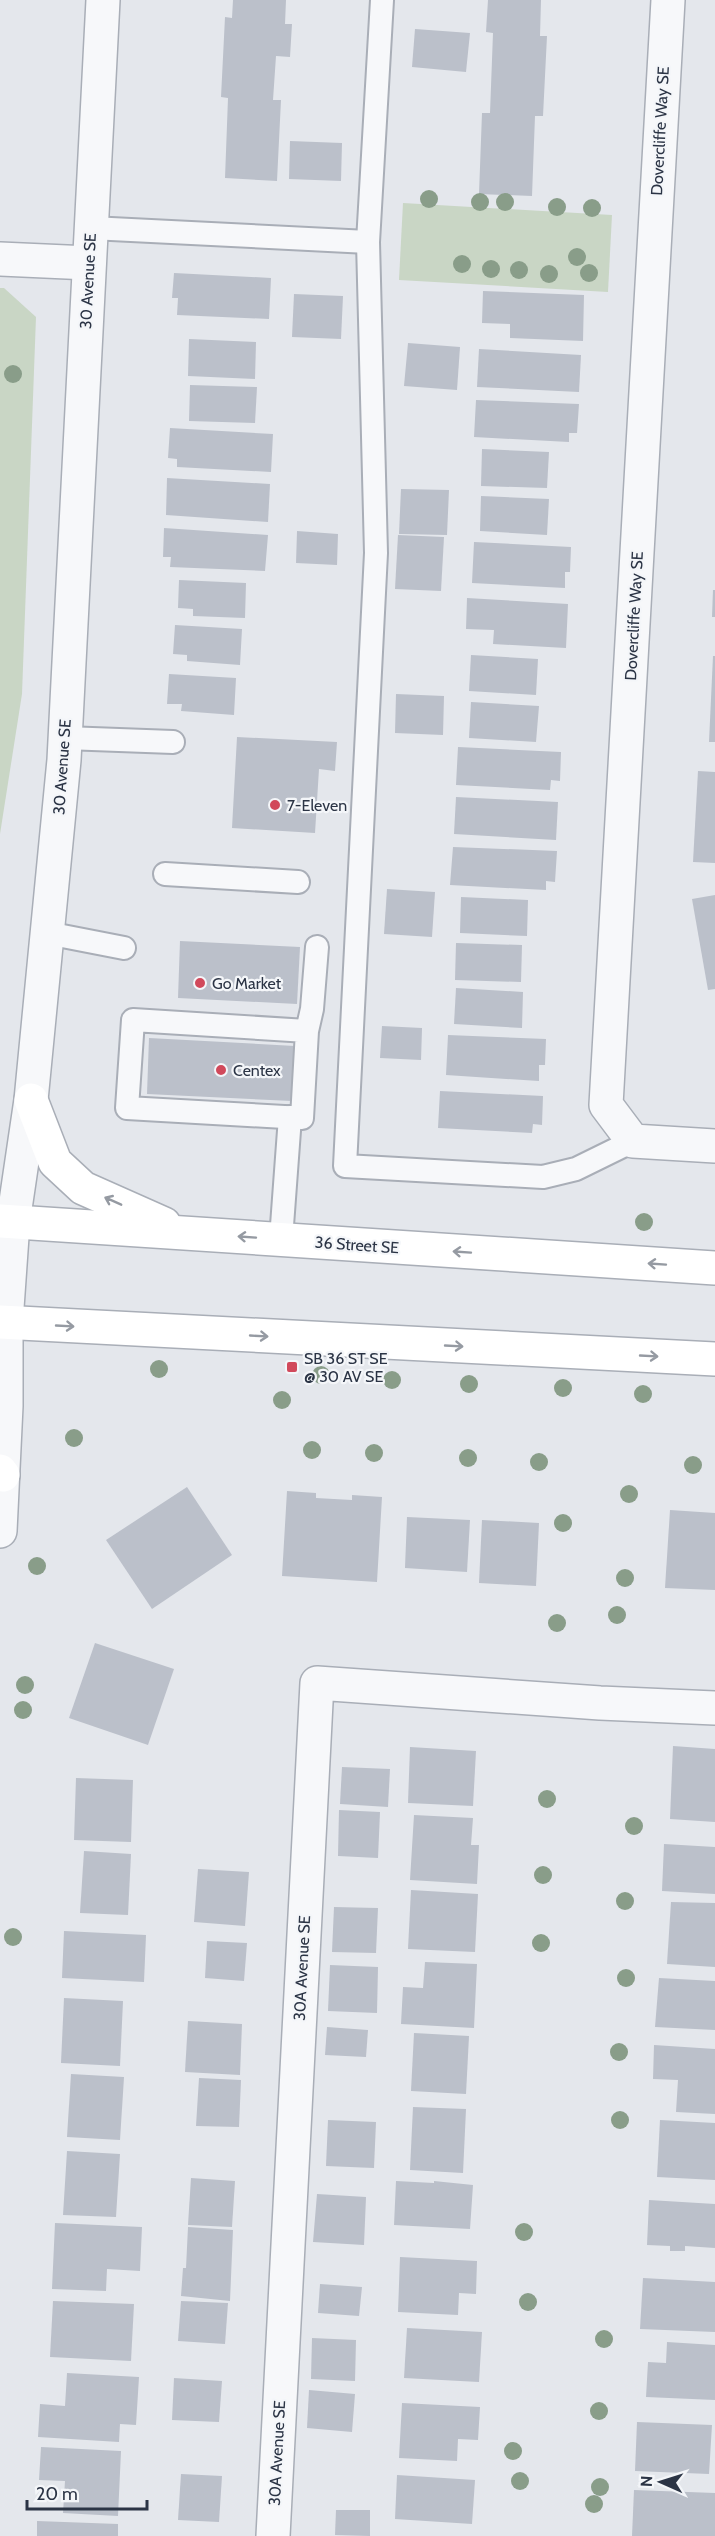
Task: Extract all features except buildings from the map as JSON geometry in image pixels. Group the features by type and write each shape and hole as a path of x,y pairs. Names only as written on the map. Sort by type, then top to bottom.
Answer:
{"main road":[{"path":"31,1100 55,1162 83,1188 185,1233"},
{"name":"36 Street SE","path":"6,1221 715,1268"},
{"path":"3,1322 715,1359"}],"street":[{"name":"30 Avenue SE","path":"0,1531 6,1221 31,1100 65,738 104,0"},
{"name":"Dovercliffe Way SE","path":"633,1141 606,1106 668,0"},
{"path":"0,259 89,262"},
{"path":"633,1141 715,1146"},
{"name":"30A Avenue SE","path":"273,2536 317,1683 600,1703 715,1708"}],"lane":[{"path":"381,0 368,242 376,553 345,1166 543,1177 576,1169 633,1141"},
{"path":"92,228 368,242"},
{"path":"65,738 173,742"},
{"path":"165,874 298,882"},
{"path":"47,933 124,948"},
{"path":"307,1031 244,1035 192,1032 132,1020 127,1108 189,1103 240,1106 302,1119 307,1031 312,1010 317,947"},
{"path":"281,1239 290,1118"}],"green space":[{"path":"403,203 612,215 608,292 399,280"},
{"path":"0,288 4,288 36,317 22,694 0,834"}],"place":[{"name":"7-Eleven","path":"275,805"},
{"name":"Go Market","path":"200,983"},
{"name":"Centex","path":"221,1070"},
{"name":"SB 36 ST SE @ 30 AV SE","path":"292,1367"}]}
